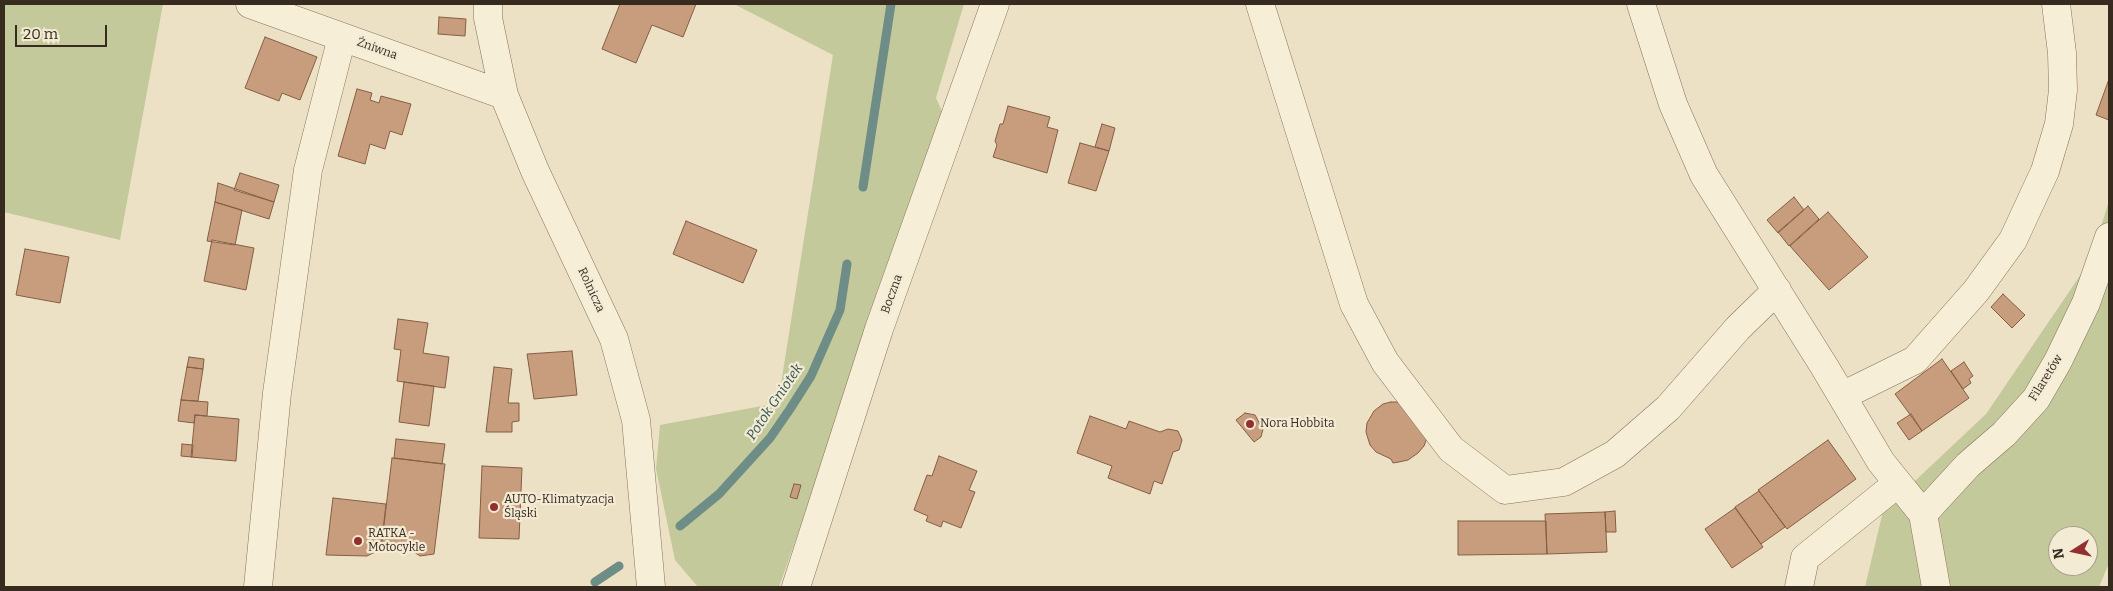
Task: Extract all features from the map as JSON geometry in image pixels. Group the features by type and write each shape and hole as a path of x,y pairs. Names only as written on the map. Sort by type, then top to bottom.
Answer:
{"street":[{"name":"Żniwna","path":"250,4 504,95"},
{"name":"Rolnicza","path":"488,4 488,18 504,95 535,171 614,339 636,420 651,587"},
{"name":"Boczna","path":"796,587 880,329 995,4"},
{"path":"1260,4 1354,304 1385,362 1451,449 1505,490 1564,482 1615,454 1668,408 1738,328 1777,290"},
{"path":"1641,4 1673,104 1704,175 1777,290 1881,462 1922,514 1936,587"},
{"path":"1842,396 1915,360 1976,291 2013,240 2045,171 2059,124 2063,90 2062,53 2056,4"},
{"path":"258,587 277,393 308,170 342,37"},
{"name":"Filaretów","path":"1922,514 1968,465 2004,434 2036,399 2058,361 2086,303 2109,237"},
{"path":"1799,587 1805,558 1898,483"}],"green space":[{"path":"4,4 163,4 120,240 4,212"},
{"path":"734,4 964,4 936,98 945,118 779,587 698,587 675,560 656,469 660,425 778,403 833,55"},
{"path":"2109,201 2109,563 2099,587 1865,587 1883,511 1986,414 2090,261"}],"building":[{"path":"620,4 696,4 683,37 652,25 636,63 602,49"},
{"path":"439,17 466,19 465,36 438,34"},
{"path":"265,37 317,57 300,100 282,93 279,101 245,88"},
{"path":"2109,79 2109,120 2096,115"},
{"path":"357,89 372,93 370,100 379,103 381,96 411,104 402,135 390,131 385,149 370,144 365,164 338,156"},
{"path":"1008,106 1050,117 1047,127 1058,130 1047,173 993,157 1000,124 1003,124"},
{"path":"1102,124 1115,128 1109,151 1095,147"},
{"path":"1080,143 1109,151 1096,191 1068,183"},
{"path":"240,173 279,185 274,202 234,190"},
{"path":"218,183 274,202 269,219 215,202"},
{"path":"1794,197 1804,210 1778,233 1767,220"},
{"path":"215,202 242,210 235,245 207,241"},
{"path":"1808,206 1819,219 1789,246 1778,232"},
{"path":"1828,212 1868,257 1829,290 1790,246"},
{"path":"686,221 757,250 743,283 673,254"},
{"path":"212,240 254,248 246,290 204,281"},
{"path":"25,249 69,257 60,303 16,295"},
{"path":"2003,294 2025,315 2012,328 1991,307"},
{"path":"398,319 428,323 423,353 449,357 445,388 397,381 401,350 394,349"},
{"path":"572,351 577,395 534,399 527,354"},
{"path":"189,357 204,359 203,369 187,367"},
{"path":"1942,359 1969,398 1922,431 1895,394"},
{"path":"1964,362 1973,376 1969,379 1971,383 1963,389 1951,371"},
{"path":"187,367 203,369 198,401 181,400"},
{"path":"494,367 512,369 508,403 519,403 519,421 512,422 512,432 486,432"},
{"path":"404,382 434,386 429,426 399,422"},
{"path":"181,400 208,402 207,416 195,415 194,423 178,421"},
{"path":"1400,402 1429,432 1424,446 1418,453 1408,460 1393,463 1391,459 1376,452 1370,445 1366,432 1367,423 1374,411 1383,404"},
{"name":"Nora Hobbita","path":"1245,413 1255,415 1263,429 1261,437 1254,442 1236,420"},
{"path":"1911,414 1922,431 1909,440 1897,423"},
{"path":"195,415 239,419 236,461 191,457"},
{"path":"1090,416 1126,429 1129,421 1160,432 1168,429 1178,431 1182,440 1179,450 1173,452 1162,484 1154,481 1150,494 1108,478 1112,466 1077,453"},
{"path":"396,439 445,444 442,464 394,458"},
{"path":"1828,440 1856,479 1787,529 1758,490"},
{"path":"182,444 193,445 192,457 181,456"},
{"path":"939,456 977,471 969,490 975,492 961,528 943,521 941,527 926,521 928,516 914,510 927,475 932,476"},
{"path":"392,458 445,464 434,554 420,556 414,552 381,549"},
{"path":"482,466 522,468 519,539 479,538"},
{"path":"794,484 801,485 797,499 790,497"},
{"path":"1759,491 1785,527 1761,544 1735,507"},
{"path":"333,498 386,504 381,549 367,556 326,555"},
{"path":"1735,508 1763,547 1732,568 1705,529"},
{"path":"1615,511 1616,532 1606,532 1605,512"},
{"path":"1605,512 1607,552 1547,554 1545,514"},
{"path":"1458,521 1546,521 1547,554 1458,555"}],"waterway":[{"name":"Potok Gniotek","path":"863,187 891,4"},
{"name":"Potok Gniotek","path":"680,526 719,494 770,438 790,409 811,376 840,310 847,264"},
{"name":"Potok Gniotek","path":"595,582 619,566"}],"place":[{"name":"Nora Hobbita","path":"1250,424"},
{"name":"AUTO-Klimatyzacja Śląski","path":"494,507"},
{"name":"RATKA - Motocykle","path":"358,541"}]}
